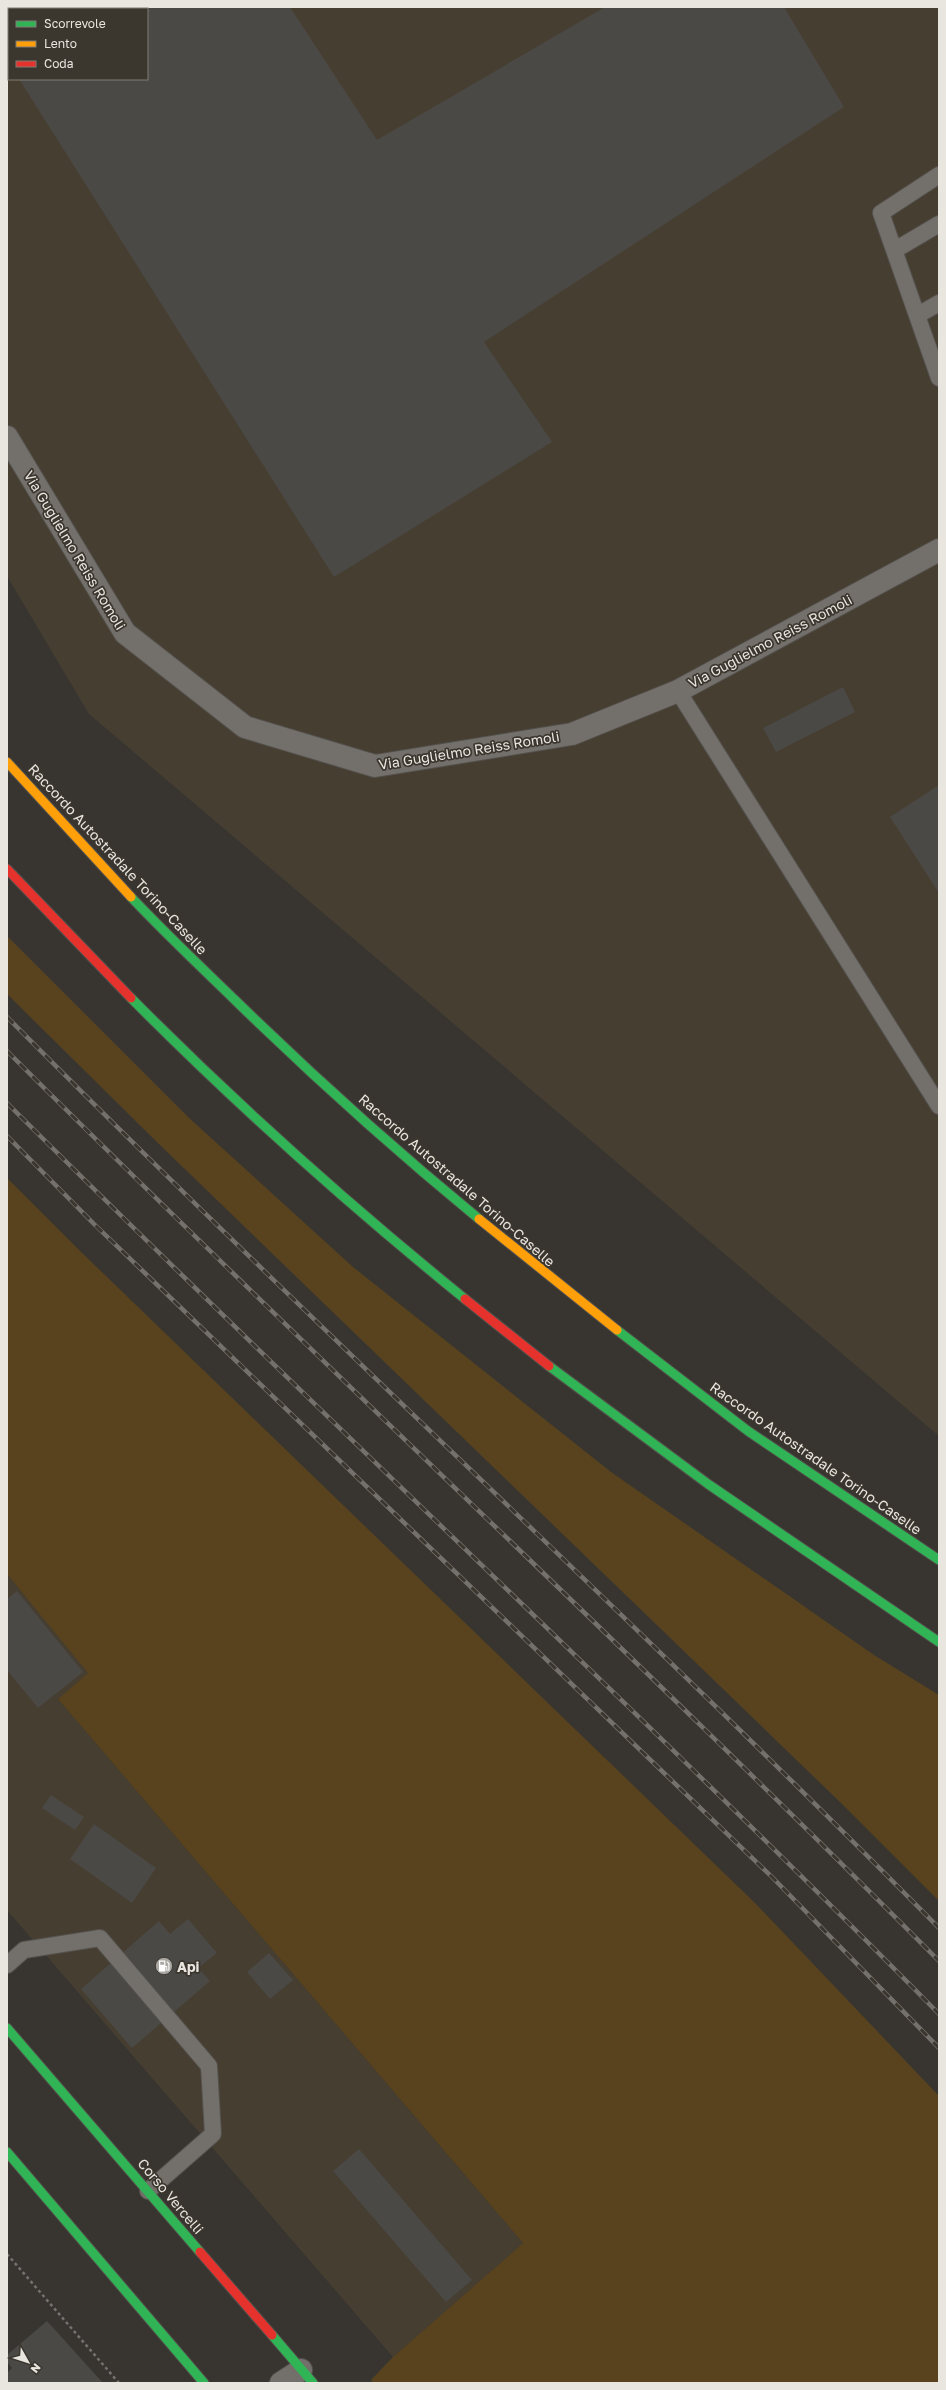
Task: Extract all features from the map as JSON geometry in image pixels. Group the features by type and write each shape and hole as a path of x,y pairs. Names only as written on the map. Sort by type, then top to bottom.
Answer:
{"main road":[{"name":"Raccordo Autostradale Torino-Caselle","path":"7,762 157,925 274,1038 411,1163 558,1285 748,1430 939,1560"},
{"path":"7,869 107,974 228,1094 368,1218 496,1324 710,1487 939,1642"},
{"name":"Corso Vercelli","path":"7,2028 307,2377"},
{"path":"7,2152 204,2383"}],"street":[{"name":"Via Guglielmo Reiss Romoli","path":"7,437 125,633 245,727 375,766 572,734 678,691 939,550"},
{"path":"281,2383 307,2377"}],"lane":[{"path":"939,175 881,213 939,378"},
{"path":"894,250 939,224"},
{"path":"918,315 939,303"},
{"path":"678,691 939,1106"},
{"path":"7,1965 24,1950 100,1938 209,2066 213,2134 148,2191"}],"path":[{"path":"7,2254 119,2383"}],"shaded area":[{"path":"7,7 939,7 939,1436 89,714 7,576"},
{"path":"7,936 188,1117 353,1267 611,1472 874,1655 939,1695 939,1901 841,1803 163,1148 7,994"},
{"path":"7,1178 77,1248 755,1903 939,2096 939,2383 374,2383 371,2380 393,2357 523,2243 58,1699 88,1673 7,1574"},
{"path":"7,1574 89,1673 58,1699 523,2243 393,2357 7,1910"}],"building":[{"path":"7,7 290,7 377,140 605,7 784,7 844,107 484,342 552,442 334,577 20,80 148,80 148,8 8,8 8,62"},
{"path":"843,687 855,712 776,752 763,728"},
{"path":"939,785 939,893 890,817"},
{"path":"17,1591 83,1672 38,1708 7,1670 7,1599"},
{"path":"51,1795 84,1817 75,1830 42,1808"},
{"path":"94,1824 156,1868 132,1903 70,1859"},
{"path":"188,1919 217,1953 198,1968 210,1981 132,2048 81,1989 159,1921 170,1934"},
{"path":"269,1953 293,1980 270,1999 247,1972"},
{"path":"359,2149 472,2280 446,2302 333,2171"},
{"path":"47,2321 103,2383 7,2383 7,2373 12,2368 7,2362 7,2355"}],"railway":[{"path":"7,1017 122,1132 356,1360 708,1699 939,1928"},
{"path":"7,1051 239,1279 824,1846 939,1961"},
{"path":"7,1103 123,1218 708,1784 939,2014"},
{"path":"7,1136 94,1224 772,1877 939,2048"}],"traffic: fast":[{"path":"131,897 196,963 325,1085 417,1167 479,1219"},
{"path":"131,998 211,1077 294,1153 378,1227 465,1299"},
{"path":"617,1330 748,1431 939,1560"},
{"path":"549,1366 708,1484 939,1642"},
{"path":"7,2028 200,2252"},
{"path":"7,2152 204,2383"},
{"path":"272,2335 313,2383"}],"traffic: slow":[{"path":"7,762 131,897"},
{"path":"479,1219 617,1330"}],"traffic: jam":[{"path":"7,869 131,998"},
{"path":"465,1299 549,1366"},
{"path":"200,2252 272,2335"}],"place":[{"name":"Api","path":"164,1966"}]}
